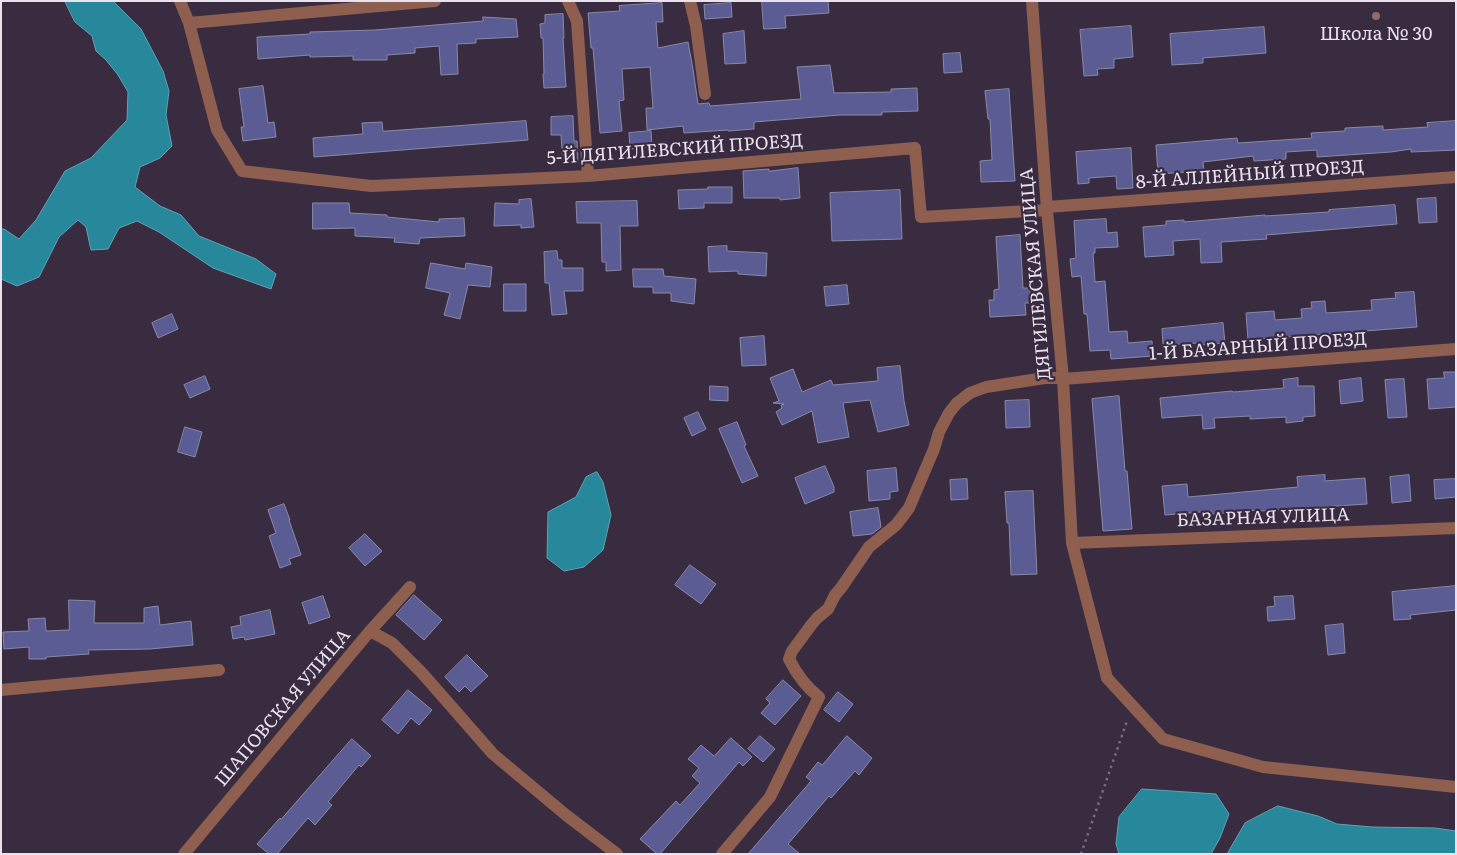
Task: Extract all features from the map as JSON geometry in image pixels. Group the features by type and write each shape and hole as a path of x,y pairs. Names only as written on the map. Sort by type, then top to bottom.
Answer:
{"street":[{"path":"180,1 189,23 436,1"},
{"path":"568,1 577,21 588,176"},
{"path":"690,1 696,26 705,94"},
{"name":"ДЯГИЛЕВСКАЯ УЛИЦА","path":"1032,1 1047,208 1063,379 1072,544 1107,678 1163,739 1263,767 1456,787"},
{"name":"5-Й ДЯГИЛЕВСКИЙ ПРОЕЗД","path":"189,23 217,130 242,171 371,186 588,176 915,148 921,217 1047,208"},
{"name":"8-Й АЛЛЕЙНЫЙ ПРОЕЗД","path":"1047,208 1456,177"},
{"name":"1-Й БАЗАРНЫЙ ПРОЕЗД","path":"722,854 770,797 819,697 809,690 794,670 789,660 792,651 817,618 828,609 835,595 869,547 896,524 909,508 934,449 939,432 949,413 957,403 970,393 986,386 1045,378 1063,379 1456,349"},
{"name":"БАЗАРНАЯ УЛИЦА","path":"1072,544 1456,528"},
{"name":"ШАПОВСКАЯ УЛИЦА","path":"184,854 370,631 410,587"},
{"path":"370,631 392,643 422,673 493,754 566,815 617,854"},
{"path":"1,690 220,670"}],"path":[{"path":"1081,854 1133,706"}],"water":[{"path":"65,1 113,1 141,29 163,71 169,91 166,115 172,146 160,158 140,167 135,187 160,206 181,215 199,236 256,259 276,274 271,289 213,268 159,232 137,221 119,228 108,249 91,250 86,227 78,220 59,237 39,277 17,286 1,279 1,229 19,239 36,220 65,171 91,158 127,120 128,92 118,75 96,51 92,36 75,22"},
{"path":"597,472 603,482 611,515 603,550 584,567 564,571 547,558 548,512 576,497 586,477"},
{"path":"1142,789 1216,794 1229,814 1220,838 1211,854 1119,854 1116,844 1119,817"},
{"path":"1278,806 1318,816 1337,824 1372,827 1435,828 1456,831 1456,854 1227,854 1245,823"}],"building":[{"path":"762,1 828,1 829,13 785,16 786,28 764,29"},
{"path":"662,3 663,22 656,22 658,48 688,42 698,104 709,103 710,106 801,99 797,67 830,65 834,93 891,92 891,89 917,88 918,111 882,112 882,115 840,115 754,122 754,129 728,131 684,133 683,126 647,130 646,108 653,108 650,67 622,69 624,100 619,101 622,131 600,133 588,13 620,11 619,6"},
{"path":"731,3 732,17 705,19 704,5"},
{"path":"563,14 566,87 544,88 543,38 541,38 540,24 545,23 545,15"},
{"path":"483,17 516,19 518,37 476,39 476,43 457,44 458,74 441,75 439,46 415,48 415,53 387,55 387,60 353,60 353,56 310,57 310,55 258,59 257,37 483,21"},
{"path":"1131,26 1133,57 1114,59 1114,68 1097,69 1098,75 1084,76 1080,30"},
{"path":"1264,27 1266,53 1203,58 1203,63 1172,65 1170,34"},
{"path":"744,31 746,63 725,64 723,34"},
{"path":"960,53 962,72 944,73 943,54"},
{"path":"263,86 268,123 274,122 276,137 243,141 241,127 244,127 239,89"},
{"path":"1009,89 1015,181 981,182 980,161 992,160 990,119 988,119 985,91"},
{"path":"573,116 574,141 577,141 578,163 563,164 561,135 551,135 551,117"},
{"path":"526,121 528,140 314,157 313,138 363,134 362,123 382,122 383,131"},
{"path":"1456,121 1456,150 1411,152 1411,149 1317,157 1317,150 1286,152 1286,159 1254,161 1253,156 1203,162 1204,171 1158,174 1156,145 1237,138 1238,143 1312,138 1311,133 1345,131 1345,128 1383,126 1383,130 1428,127 1427,123"},
{"path":"651,131 652,147 630,149 629,133"},
{"path":"1131,148 1133,188 1117,189 1116,176 1089,178 1089,183 1078,184 1076,152"},
{"path":"798,168 800,198 780,200 780,198 744,198 743,171"},
{"path":"708,187 732,187 732,203 704,203 704,208 679,209 678,190 708,189"},
{"path":"900,190 902,239 832,241 830,193"},
{"path":"1436,198 1437,222 1419,223 1417,199"},
{"path":"531,199 534,227 521,228 521,225 494,226 495,203 519,204 519,200"},
{"path":"637,201 638,226 620,226 621,270 606,271 606,262 602,262 601,223 577,223 576,202"},
{"path":"313,203 349,203 350,213 387,215 387,217 439,222 439,219 464,218 465,236 420,238 419,244 394,242 395,238 355,236 355,228 313,229"},
{"path":"1395,205 1397,224 1266,235 1267,239 1221,242 1222,262 1201,263 1200,239 1173,241 1174,255 1145,257 1143,227 1166,225 1166,221 1184,220 1184,222 1329,212 1329,210"},
{"path":"1106,219 1107,233 1117,232 1118,247 1095,248 1095,253 1093,253 1095,282 1105,281 1109,332 1127,331 1128,343 1152,341 1153,356 1111,359 1110,350 1090,351 1087,314 1084,314 1081,276 1072,277 1070,259 1076,258 1074,221"},
{"path":"1020,235 1023,288 1030,288 1030,303 1025,303 1026,315 990,317 989,300 994,300 994,290 999,289 996,237"},
{"path":"727,246 727,251 767,253 766,276 738,274 738,271 709,272 708,247"},
{"path":"557,251 558,260 562,260 562,268 583,268 583,291 564,291 567,314 552,315 549,283 545,283 544,252"},
{"path":"431,263 465,269 466,263 492,267 490,287 468,285 460,319 444,315 450,293 426,288"},
{"path":"633,269 663,269 664,276 696,279 694,304 671,301 671,293 653,293 653,287 634,287"},
{"path":"504,284 526,284 526,311 504,311"},
{"path":"847,285 849,304 826,306 824,287"},
{"path":"1414,292 1417,327 1248,340 1246,313 1274,311 1275,320 1302,318 1301,309 1312,308 1311,302 1325,301 1326,313 1372,310 1371,300 1396,298 1395,293"},
{"path":"172,314 178,329 158,338 152,323"},
{"path":"1223,323 1225,343 1163,345 1162,329"},
{"path":"764,336 766,365 742,366 740,338"},
{"path":"900,366 909,425 878,432 870,400 843,403 849,437 818,443 812,411 782,425 776,412 784,404 773,403 779,401 770,378 793,369 802,392 831,380 833,385 878,381 877,368"},
{"path":"1444,372 1456,372 1456,407 1429,409 1427,379 1444,378"},
{"path":"205,376 210,389 190,398 184,385"},
{"path":"1298,378 1298,386 1314,386 1315,416 1303,417 1303,421 1286,423 1286,417 1214,418 1215,428 1203,429 1202,415 1162,418 1160,398 1284,388 1283,380"},
{"path":"1361,378 1363,401 1341,404 1339,381"},
{"path":"1404,379 1407,417 1388,418 1385,380"},
{"path":"710,386 728,387 728,401 710,400"},
{"path":"1119,396 1132,529 1103,531 1092,399"},
{"path":"1029,400 1030,427 1006,428 1005,401"},
{"path":"698,412 706,429 692,436 684,418"},
{"path":"737,422 746,445 744,446 758,476 742,483 719,429"},
{"path":"185,427 202,432 195,457 178,452"},
{"path":"825,466 834,487 834,492 805,504 795,478"},
{"path":"896,468 898,491 890,492 890,499 869,501 867,471"},
{"path":"1325,475 1325,481 1365,478 1367,504 1212,514 1212,511 1165,515 1162,486 1187,484 1188,497 1298,487 1297,477"},
{"path":"1409,475 1411,501 1392,503 1390,477"},
{"path":"967,479 968,499 951,500 950,480"},
{"path":"1456,479 1456,497 1435,499 1434,480"},
{"path":"1033,491 1037,574 1011,575 1009,523 1007,523 1005,492"},
{"path":"284,504 301,555 289,559 291,564 280,568 269,536 276,533 268,510"},
{"path":"878,508 881,527 872,534 853,536 850,512"},
{"path":"365,534 382,551 365,566 349,548"},
{"path":"690,565 716,584 701,604 675,585"},
{"path":"1456,586 1456,610 1410,615 1411,619 1394,620 1392,592"},
{"path":"414,595 442,620 424,640 396,615"},
{"path":"323,596 330,617 309,624 302,603"},
{"path":"1293,596 1295,619 1268,621 1267,607 1275,606 1274,597"},
{"path":"69,600 95,601 94,623 144,623 144,608 158,606 160,625 191,621 193,645 150,649 88,650 89,654 46,657 46,659 29,659 29,647 4,649 3,632 29,631 28,619 45,618 46,631 69,630"},
{"path":"270,610 275,634 245,640 244,637 233,639 231,627 241,625 240,617"},
{"path":"1343,624 1345,653 1328,655 1325,626"},
{"path":"467,655 488,676 471,692 465,686 459,692 445,677"},
{"path":"783,680 801,696 775,725 761,713 770,703 766,699"},
{"path":"408,690 432,710 419,725 411,718 398,734 382,720"},
{"path":"838,692 853,704 839,722 824,710"},
{"path":"760,736 775,749 763,762 748,749"},
{"path":"847,736 872,758 859,775 855,771 831,798 829,796 788,844 800,854 748,854 811,781 806,777 818,762 822,765"},
{"path":"731,738 752,757 743,766 739,762 660,854 657,854 640,839 676,801 680,805 700,783 692,776 699,768 688,759 701,745 714,756"},
{"path":"352,739 371,756 361,767 359,765 328,802 332,805 315,825 308,818 277,854 269,854 257,844"}],"place":[{"name":"Школа № 30","path":"1376,16"}]}
